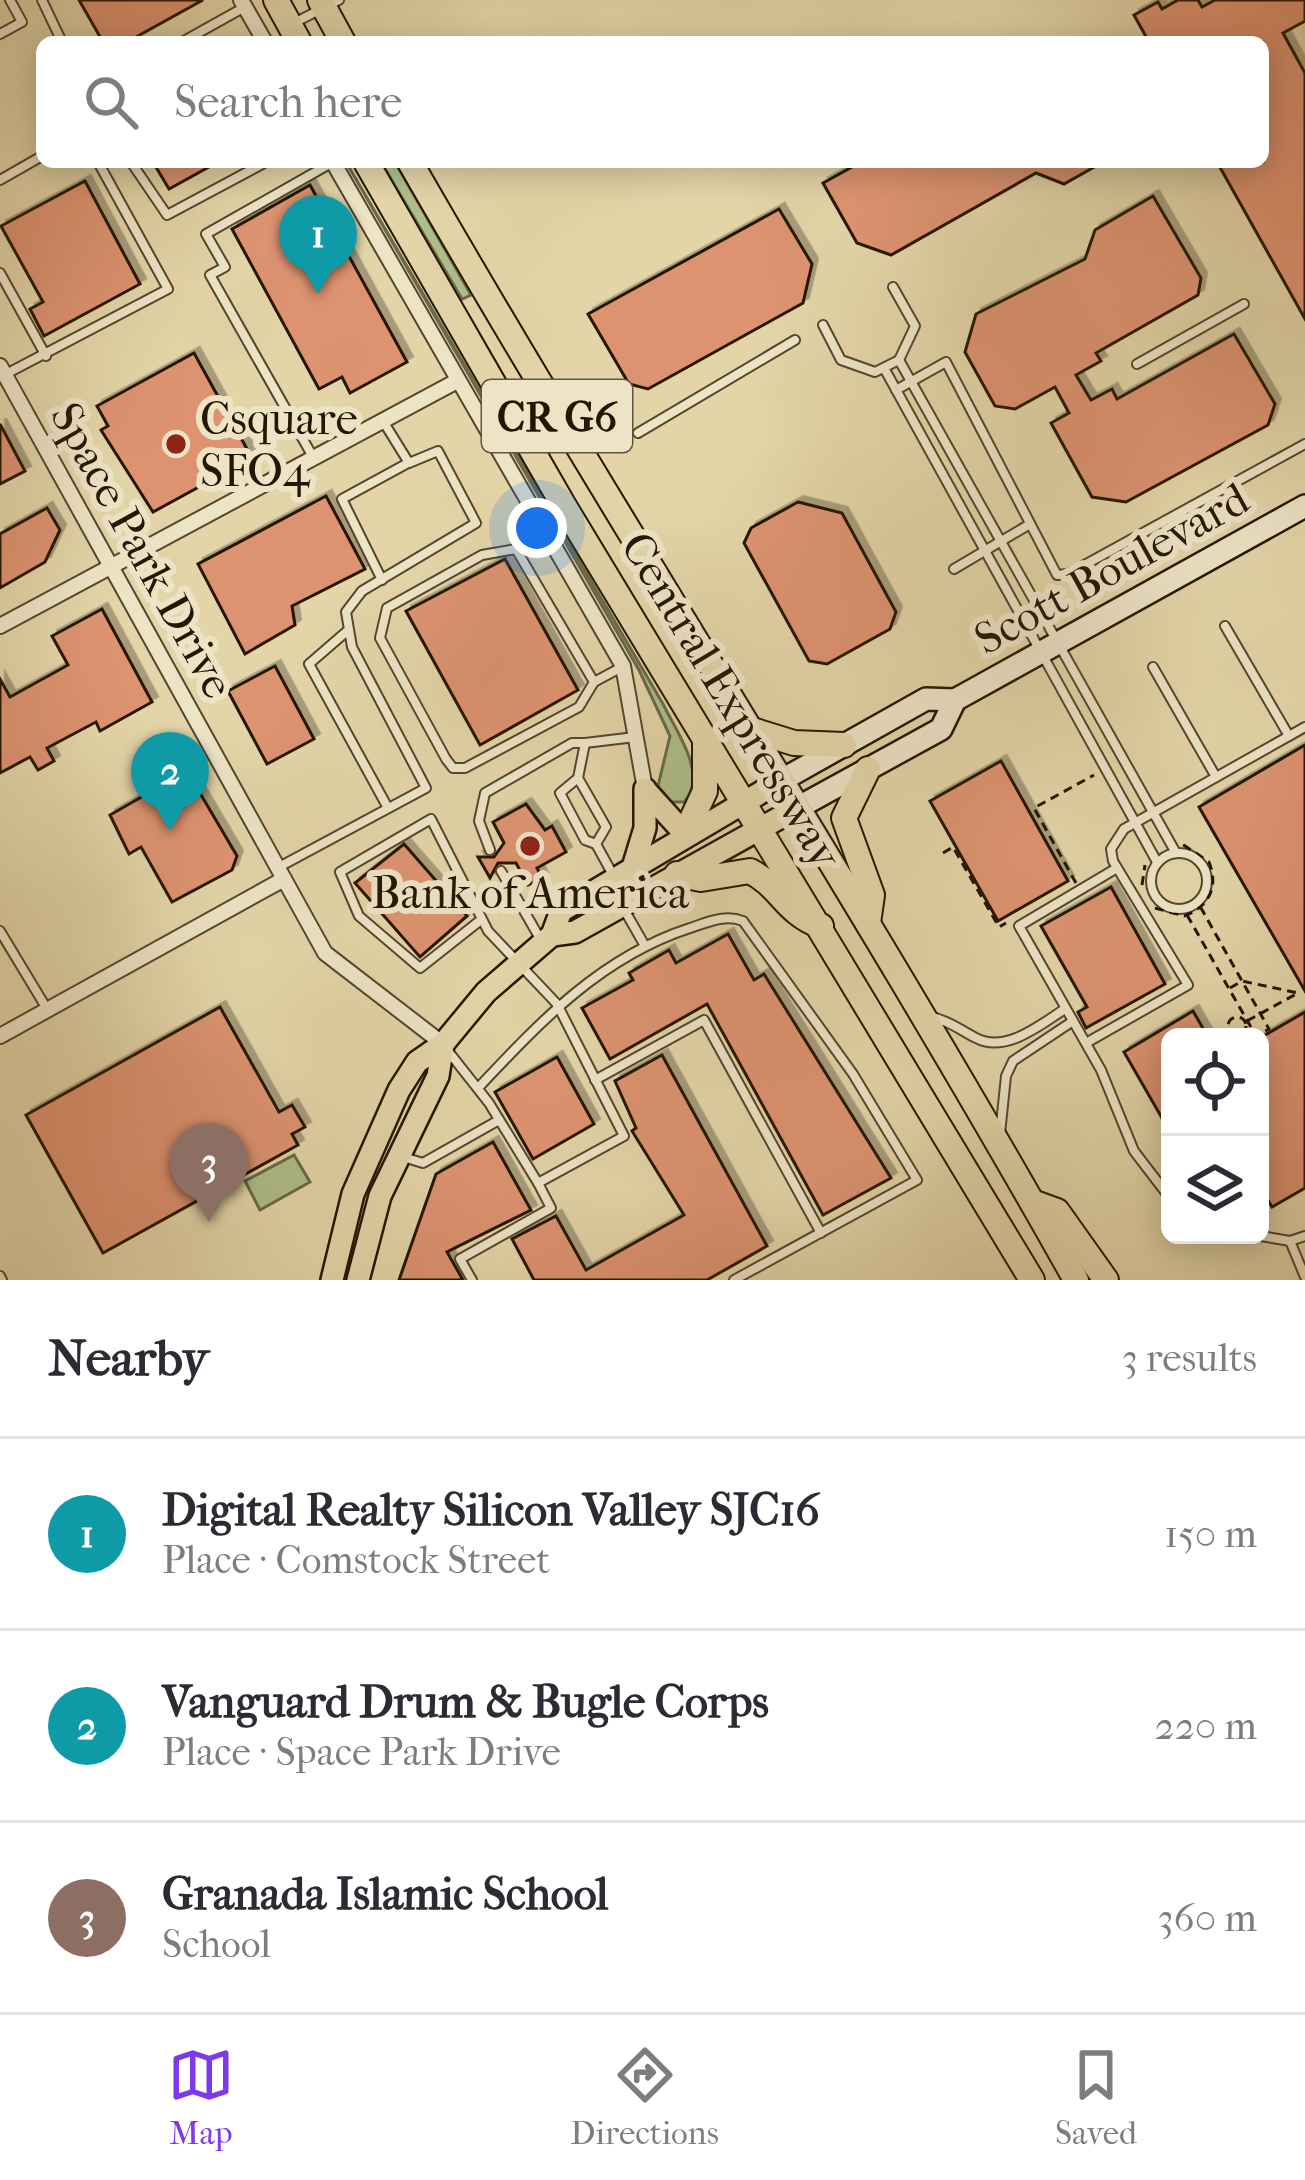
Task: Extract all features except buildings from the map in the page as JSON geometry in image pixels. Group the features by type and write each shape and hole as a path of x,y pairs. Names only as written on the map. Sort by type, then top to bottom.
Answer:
{"highway":[{"path":"275,0 294,34"},
{"path":"328,3 341,36"},
{"name":"Central Expressway","path":"369,168 491,383 1032,1280"},
{"name":"Central Expressway","path":"413,168 616,517 799,807 1076,1280"},
{"path":"749,729 794,743 844,745"},
{"path":"686,834 705,791 705,736"},
{"path":"868,769 844,818 872,895 868,923"},
{"path":"677,874 701,879 750,871 769,884 795,916 821,926"},
{"path":"1033,1202 1057,1210 1106,1280"}],"main road":[{"name":"Scott Boulevard","path":"547,939 561,911 745,800 926,699 955,700 1305,506"},
{"name":"Scott Boulevard","path":"332,1280 370,1149 417,1062 442,1044 520,960 547,939 575,932 620,902 940,729 955,700"},
{"path":"645,789 659,811 686,834"},
{"path":"634,864 645,828 645,789"},
{"name":"Scott Boulevard","path":"358,1280 396,1155 438,1076 442,1044"}],"street":[{"path":"243,3 262,36"},
{"path":"336,168 623,666 645,789"},
{"name":"Space Park Drive","path":"2,370 325,953 442,1044"},
{"path":"0,626 457,381"},
{"path":"0,1036 281,874"}],"lane":[{"path":"0,34 22,22 10,0"},
{"path":"43,0 59,36"},
{"path":"191,36 243,3"},
{"path":"294,34 328,3"},
{"path":"0,180 36,159"},
{"path":"2,370 46,356 168,289 101,168"},
{"path":"135,168 167,215 255,168"},
{"path":"314,458 210,275 225,267 206,234 322,168"},
{"path":"0,272 46,356"},
{"path":"823,325 841,360 875,372 899,360 915,326 893,287"},
{"path":"1137,364 1244,304"},
{"path":"638,433 795,340"},
{"path":"884,368 983,548 1048,646 1154,812 1174,848 1195,857 1206,873 1205,892 1192,906 1173,908 1157,898 1151,880 1155,858 1048,646 1002,542 899,360"},
{"path":"896,390 946,362 1057,575 1068,574 1305,444"},
{"path":"383,421 409,463"},
{"path":"281,874 426,788 347,632 349,603 476,524 438,451 341,503 382,580"},
{"path":"954,569 1030,524"},
{"path":"544,532 516,549 482,555 387,608 380,638 446,759 453,768 465,768 579,706 593,682 623,666"},
{"path":"516,549 593,682"},
{"path":"1225,626 1289,736"},
{"path":"347,632 309,664 388,808"},
{"path":"1153,667 1216,777"},
{"path":"1086,1043 1189,985 1117,868 1112,848 1135,823 1305,727"},
{"path":"490,850 479,821 485,793 572,743 637,737"},
{"path":"585,743 578,778 560,794 585,840 596,844 614,876"},
{"path":"578,778 605,827 596,844"},
{"path":"482,919 420,968 359,916 340,872 431,819 482,919 557,1004 624,1136 538,1184"},
{"path":"1155,858 1174,848"},
{"path":"1117,868 1019,926 1086,1043 1134,1151 1161,1186"},
{"path":"501,872 547,939"},
{"path":"620,902 645,946"},
{"path":"478,1088 557,1004 645,946 727,917 743,921 880,1116 917,1180 734,1280"},
{"path":"0,931 47,1010"},
{"path":"922,1015 949,1021 980,1041 999,1042 1065,1009"},
{"path":"596,1080 704,1020 821,1233"},
{"path":"997,1141 1004,1123 1006,1076 1013,1061 1072,1021"},
{"path":"442,1044 478,1088 550,1208 460,1258 472,1280"},
{"path":"396,1155 423,1163 499,1120"},
{"path":"1269,1237 1290,1241 1305,1237"},
{"path":"1290,1241 1305,1277"}],"path":[{"path":"1077,884 1034,808 1094,775"},
{"path":"943,853 953,847 999,927 1018,916"},
{"path":"1151,904 1172,916 1187,915 1201,908 1213,890 1209,862 1196,848 1174,848"},
{"path":"1144,894 1142,871 1155,858"},
{"path":"1187,915 1256,1036 1269,1029 1201,908"},
{"path":"1196,931 1210,923"},
{"path":"1205,946 1218,938"},
{"path":"1214,961 1227,955"},
{"path":"1222,976 1235,969"},
{"path":"1229,988 1242,981 1298,993 1246,1021"},
{"path":"1239,1005 1252,998"}],"green space":[{"path":"349,168 663,704 692,766 691,791 684,802 671,802 658,786 670,736 639,670"},
{"path":"385,168 398,168 471,295 462,299"},
{"path":"294,1155 310,1182 260,1210 245,1181"}],"place":[{"name":"Digital Realty Silicon Valley SJC16","path":"318,294"},
{"name":"Csquare SFO4","path":"176,444"},
{"name":"Vanguard Drum & Bugle Corps","path":"170,831"},
{"name":"Bank of America","path":"530,846"},
{"name":"Granada Islamic School","path":"209,1222"}]}
